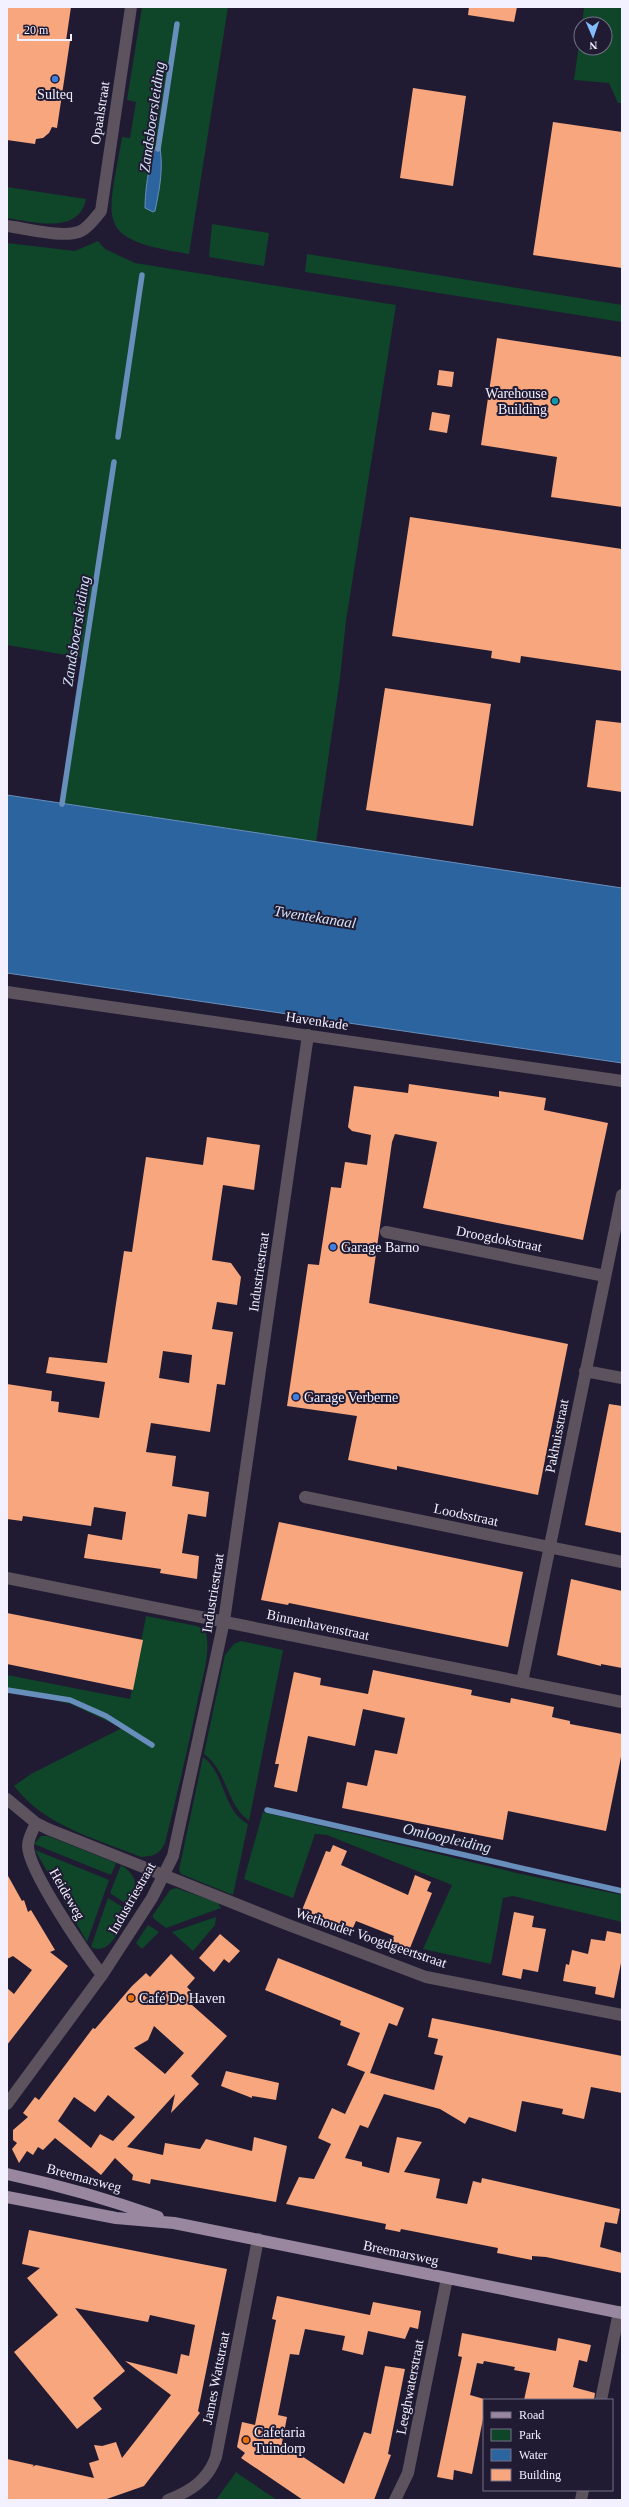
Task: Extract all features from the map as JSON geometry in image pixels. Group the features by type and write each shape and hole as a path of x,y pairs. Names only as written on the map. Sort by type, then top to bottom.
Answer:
{"main road":[{"name":"Breemarsweg","path":"7,2174 121,2204 174,2223"},
{"name":"Breemarsweg","path":"7,2196 116,2218 174,2223 620,2312"}],"street":[{"name":"Opaalstraat","path":"7,226 65,233 80,231 92,221 100,211 131,7"},
{"name":"Havenkade","path":"7,992 622,1081"},
{"name":"Industriestraat","path":"7,2104 102,1975 141,1917 173,1856 224,1621 308,1035"},
{"name":"Pakhuisstraat","path":"522,1682 622,1195"},
{"name":"Droogdokstraat","path":"386,1232 605,1276"},
{"path":"585,1371 622,1378"},
{"name":"Loodsstraat","path":"305,1497 622,1562"},
{"name":"Binnenhavenstraat","path":"7,1578 622,1702"},
{"path":"7,1800 36,1823 164,1875"},
{"name":"Heideweg","path":"36,1823 28,1845 37,1873 84,1953 102,1975"},
{"name":"Wethouder Voogdgeertstraat","path":"164,1875 426,1976 622,2015"},
{"name":"James Wattstraat","path":"168,2500 182,2495 205,2479 216,2457 258,2239"},
{"name":"Leeghwaterstraat","path":"395,2500 408,2474 447,2278"},
{"path":"600,2399 620,2312"}],"green space":[{"path":"142,7 228,7 189,254 158,248 136,241 121,233 114,222 111,207 122,137 130,138 136,102 127,100","holes":["150,176 152,212 145,198"]},
{"path":"584,7 622,7 622,103 618,103 609,83 574,80 577,56 613,56 613,16 583,16"},
{"path":"7,187 86,199 82,210 74,218 65,222 54,224 30,222 7,218"},
{"path":"212,224 269,233 264,266 209,257"},
{"path":"98,241 105,249 135,263 396,305 346,621 340,678 316,842 62,804 84,658 7,645 7,243 75,251"},
{"path":"307,254 622,305 622,322 305,272"},
{"path":"146,1616 197,1626 205,1630 207,1638 207,1655 204,1674 165,1843 161,1850 156,1854 141,1857 72,1830 41,1812 14,1786 31,1774 122,1728 71,1704 7,1689 7,1675 130,1699"},
{"path":"241,1641 283,1650 249,1821 241,1814 235,1805 218,1769 204,1754 225,1655 234,1644"},
{"path":"203,1757 216,1773 233,1810 248,1824 233,1895 181,1874 179,1870"},
{"path":"263,1812 521,1874 622,1895 622,1922 513,1896 503,1898 491,1964 423,1949 452,1885 327,1835 315,1834 293,1898 244,1879"},
{"path":"41,1836 48,1836 116,1863 111,1875 34,1844"},
{"path":"35,1850 109,1880 87,1942"},
{"path":"121,1865 131,1873 134,1878 136,1889 134,1901 131,1907 110,1893"},
{"path":"176,1888 218,1903 221,1908 166,1928 153,1918 153,1915 170,1890"},
{"path":"108,1898 129,1911 119,1931 110,1944 104,1948 98,1949 91,1947"},
{"path":"216,1917 215,1925 193,1951 172,1932"},
{"path":"148,1925 159,1932 142,1949 136,1943"},
{"path":"236,2472 240,2475 277,2500 216,2500"}],"water":[{"path":"159,142 161,176 155,211 153,212 145,208 146,192 150,165"},
{"name":"Twentekanaal","path":"7,795 622,888 622,1063 7,973"}],"building":[{"path":"7,7 71,7 66,41 70,41 57,128 52,127 49,133 43,138 36,139 35,144 7,140"},
{"path":"469,7 517,7 514,22 468,15"},
{"path":"413,88 466,96 453,186 400,178"},
{"path":"553,122 622,132 622,268 533,255"},
{"name":"Warehouse Building","path":"497,338 622,357 622,507 551,497 557,457 481,445"},
{"path":"439,370 454,372 452,387 437,385"},
{"path":"432,412 450,415 447,433 429,430"},
{"path":"410,517 622,549 622,671 521,656 520,663 491,658 492,651 392,636"},
{"path":"385,688 491,704 473,826 366,810"},
{"path":"596,720 622,723 622,792 587,787"},
{"path":"409,1084 499,1097 499,1091 546,1098 544,1110 608,1123 583,1240 423,1208 437,1142 395,1134 392,1142 369,1303 568,1344 538,1495 397,1466 397,1470 348,1460 357,1416 287,1406 308,1264 319,1265 331,1187 341,1188 345,1162 367,1165 371,1135 352,1131 348,1127 354,1086 408,1093"},
{"path":"207,1137 260,1145 254,1190 223,1185 212,1260 231,1263 241,1277 237,1305 217,1302 212,1329 233,1332 225,1385 217,1384 210,1432 151,1423 146,1452 176,1456 172,1486 209,1492 206,1517 188,1514 182,1553 199,1556 197,1579 160,1573 161,1569 84,1558 88,1534 122,1540 126,1512 94,1507 91,1526 23,1516 22,1521 7,1519 7,1384 52,1391 51,1401 59,1402 58,1412 99,1418 105,1382 46,1373 49,1357 107,1363 124,1251 132,1252 146,1157 203,1165","holes":["163,1351 192,1355 189,1383 159,1378"]},
{"path":"609,1404 622,1406 622,1533 585,1525"},
{"path":"279,1522 523,1572 508,1647 289,1603 288,1605 261,1600"},
{"path":"571,1579 622,1591 622,1668 601,1664 601,1666 557,1655"},
{"path":"7,1613 143,1640 133,1690 7,1664"},
{"path":"373,1670 472,1690 471,1695 510,1703 511,1698 554,1707 552,1717 570,1721 570,1724 622,1734 622,1752 606,1831 508,1811 503,1840 342,1808 347,1782 367,1786 375,1750 397,1754 405,1718 363,1709 355,1746 308,1736 297,1792 274,1787 279,1764 275,1764 294,1672 321,1678 320,1685 368,1694"},
{"path":"333,1845 347,1851 341,1865 408,1895 415,1875 431,1882 427,1891 432,1893 408,1953 390,1946 394,1936 356,1921 352,1930 302,1910 326,1851 330,1852"},
{"path":"7,1874 22,1901 24,1900 28,1912 31,1910 55,1950 50,1952 68,1966 7,2045 7,1988 14,1994 32,1970 13,1956 7,1959"},
{"path":"514,1912 534,1916 532,1927 546,1929 538,1972 523,1969 521,1979 502,1975"},
{"path":"607,1931 622,1934 622,1958 614,1998 595,1994 596,1987 563,1981 566,1964 569,1965 572,1950 588,1954 591,1939 605,1941"},
{"path":"220,1934 240,1951 229,1963 224,1959 214,1972 199,1958"},
{"path":"171,1954 195,1978 187,1987 198,1998 192,2005 227,2036 191,2076 199,2084 171,2113 175,2094 127,2147 163,2155 165,2143 200,2149 206,2139 252,2151 254,2137 287,2146 276,2202 151,2179 150,2184 132,2180 133,2175 115,2158 101,2175 55,2138 43,2150 38,2147 33,2155 27,2151 19,2163 12,2149 17,2143 13,2140 13,2130 28,2117 23,2113 35,2097 39,2100 93,2028 95,2029 132,1986 146,1973 150,1977","holes":["154,2026 184,2053 165,2074 134,2048 148,2040","108,2095 135,2117 113,2141 100,2134 91,2148 58,2121 74,2097 95,2112"]},
{"path":"278,1958 404,2008 397,2026 389,2023 370,2073 391,2079 434,2090 443,2056 434,2054 438,2039 428,2037 432,2018 622,2056 622,2093 591,2087 584,2119 562,2114 563,2109 522,2101 516,2132 469,2117 465,2124 440,2109 384,2094 368,2128 360,2125 345,2158 362,2162 362,2166 389,2173 397,2137 422,2142 404,2172 440,2179 436,2198 467,2204 473,2181 481,2183 482,2178 620,2209 617,2224 605,2222 600,2247 622,2253 622,2273 546,2257 532,2256 532,2260 497,2253 498,2248 401,2229 400,2232 385,2229 386,2224 286,2204 299,2177 314,2179 331,2144 318,2138 332,2108 345,2114 365,2072 347,2065 360,2033 340,2025 341,2021 265,1990"},
{"path":"226,2071 279,2083 276,2100 252,2096 252,2098 221,2086"},
{"path":"29,2230 227,2269 198,2411 200,2413 144,2486 104,2500 7,2500 7,2459 34,2465 32,2467 36,2465 94,2478 89,2463 99,2460 94,2445 102,2446 116,2442 122,2458 171,2395 125,2361 177,2374 181,2354 189,2356 195,2325 150,2315 148,2322 75,2308 125,2371 93,2398 102,2409 77,2429 14,2352 58,2315 27,2278 40,2268 22,2264"},
{"path":"277,2296 370,2315 373,2302 421,2311 418,2329 410,2327 405,2339 368,2331 363,2355 342,2350 345,2336 305,2329 299,2355 290,2354 278,2415 287,2417 282,2443 344,2484 364,2432 371,2434 385,2366 405,2369 388,2454 391,2455 374,2500 303,2500 241,2458 245,2453 237,2447 242,2422 255,2425 276,2320 272,2319"},
{"path":"462,2333 556,2351 558,2338 591,2345 587,2362 579,2360 573,2387 595,2393 594,2399 524,2399 530,2373 514,2370 515,2367 484,2361 483,2364 477,2363 470,2395 484,2399 483,2419 472,2474 454,2470 453,2480 437,2477 462,2357 458,2356"}],"waterway":[{"name":"Zandsboersleiding","path":"158,149 177,24"},
{"name":"Zandsboersleiding","path":"118,437 142,275"},
{"name":"Zandsboersleiding","path":"62,804 114,462"},
{"name":"Omloopleiding","path":"7,1690 70,1700 106,1716 152,1745"},
{"name":"Omloopleiding","path":"267,1810 622,1891"}],"place":[{"name":"Sulteq","path":"55,79"},
{"name":"Warehouse Building","path":"555,401"},
{"name":"Garage Barno","path":"333,1247"},
{"name":"Garage Verberne","path":"296,1397"},
{"name":"Café De Haven","path":"131,1998"},
{"name":"Cafetaria Tuindorp","path":"246,2440"}]}
